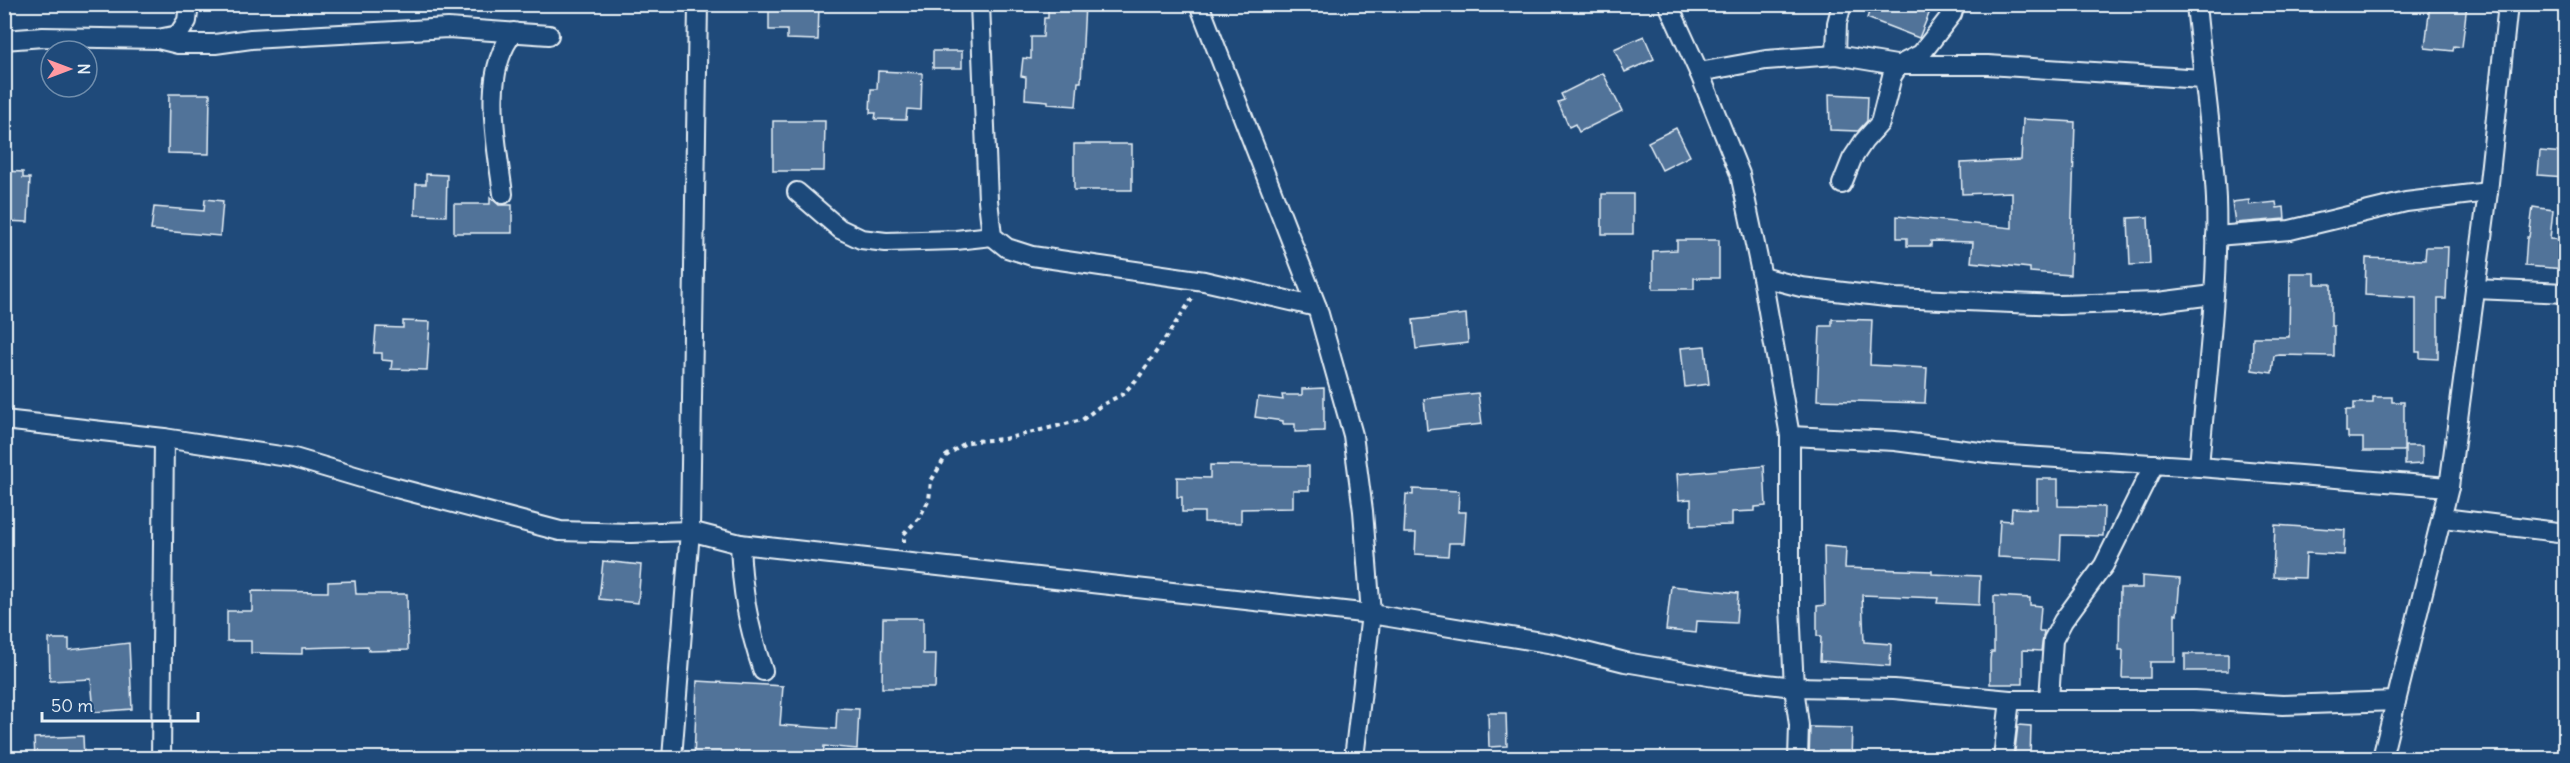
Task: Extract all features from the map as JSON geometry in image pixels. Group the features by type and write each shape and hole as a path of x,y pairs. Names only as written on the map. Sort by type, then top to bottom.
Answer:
{"street":[{"path":"158,39 178,34 187,21 189,4"},
{"path":"672,759 690,531 698,4"},
{"path":"980,4 987,200 992,236 1007,248 1032,256 1204,281 1317,307"},
{"path":"1199,4 1317,307 1353,435 1363,511 1371,614 1354,758"},
{"path":"1668,4 1699,72 1740,174 1762,277 1790,436 1790,608 1794,687 1799,725 1798,759"},
{"path":"1836,55 1837,23 1842,4"},
{"path":"1842,184 1852,159 1880,123 1892,76 1899,65 1921,54 1952,14 1955,4"},
{"path":"2196,4 2202,79 2211,125 2216,236 2199,467"},
{"path":"2382,759 2450,487 2488,192 2508,4"},
{"path":"4,40 43,37 158,39 178,44 216,44 448,28 549,34"},
{"path":"503,194 494,110 495,77 500,52 514,32"},
{"path":"1699,72 1766,60 1836,55 1899,65 1988,65 2202,79"},
{"path":"797,192 840,229 861,239 886,242 956,240 992,236"},
{"path":"2216,236 2290,230 2406,202 2488,192"},
{"path":"1762,277 1801,287 1895,298 2059,305 2158,302 2213,295"},
{"path":"2475,289 2565,293"},
{"path":"4,420 164,438 294,458 560,531 631,533 690,531 740,544 1371,614 1554,644 1636,664 1732,680 1794,687 1894,689 2010,700 2194,700 2283,705 2396,701"},
{"path":"1790,436 1894,441 1995,454 2450,487"},
{"path":"161,759 164,438"},
{"path":"2049,699 2053,640 2063,621 2104,565 2154,464"},
{"path":"2443,519 2565,533"},
{"path":"740,544 742,580 750,630 763,671"},
{"path":"2003,759 2010,700"}],"path":[{"path":"904,563 904,534 919,518 929,500 931,482 946,456 965,443 990,438 1004,439 1082,420 1100,406 1123,394 1140,377 1204,281"}],"building":[{"path":"769,4 819,4 818,40 787,39 787,30 769,30"},
{"path":"1048,4 1085,4 1081,82 1078,82 1076,106 1048,104 1048,101 1025,99 1026,77 1021,76 1023,58 1031,59 1031,37 1043,37 1044,18 1048,18"},
{"path":"1872,4 1933,4 1919,38 1867,18"},
{"path":"2430,4 2467,4 2462,47 2454,46 2453,51 2425,48"},
{"path":"1644,36 1654,59 1625,72 1614,49"},
{"path":"933,51 962,51 962,68 933,68"},
{"path":"878,71 922,73 921,110 907,109 906,120 875,119 876,113 870,113 871,89 877,89"},
{"path":"1603,73 1622,111 1579,132 1575,124 1569,127 1558,102 1564,100 1561,94"},
{"path":"169,94 210,94 209,154 168,153"},
{"path":"1829,94 1868,96 1867,121 1858,131 1830,130"},
{"path":"2023,119 2075,122 2070,275 2030,272 2030,268 1971,262 1973,242 1931,241 1931,246 1907,246 1907,238 1897,238 1897,216 2012,228 2012,192 1962,194 1961,163 2021,160"},
{"path":"773,121 825,121 824,171 773,171"},
{"path":"1676,128 1690,156 1662,170 1648,142"},
{"path":"1074,144 1132,144 1132,190 1074,190"},
{"path":"2540,151 2565,153 2565,177 2538,175"},
{"path":"4,171 23,172 23,178 30,178 28,222 4,221"},
{"path":"426,174 447,175 446,216 415,215 416,184 426,184"},
{"path":"1602,194 1633,194 1633,234 1602,234"},
{"path":"490,197 499,205 512,205 512,233 454,233 454,204 490,204"},
{"path":"205,199 223,201 220,236 151,230 154,207 204,211"},
{"path":"2249,200 2249,205 2276,202 2277,208 2284,207 2285,219 2235,223 2232,202"},
{"path":"2533,207 2553,210 2550,239 2565,240 2565,269 2525,266 2527,237 2529,237"},
{"path":"2148,217 2150,264 2130,265 2128,218"},
{"path":"1677,240 1719,240 1719,278 1694,278 1694,289 1653,289 1653,251 1677,250"},
{"path":"2426,247 2448,247 2446,299 2438,299 2438,359 2420,358 2420,352 2416,352 2416,298 2365,295 2366,258 2425,260"},
{"path":"2290,273 2315,273 2315,284 2331,284 2334,356 2279,355 2274,356 2272,373 2252,370 2253,337 2289,337"},
{"path":"1466,314 1468,343 1416,349 1413,320"},
{"path":"1832,319 1872,320 1870,365 1927,368 1925,403 1817,400 1820,326 1832,326"},
{"path":"403,321 430,322 427,370 391,369 392,361 382,360 382,353 374,353 376,327 403,328"},
{"path":"1705,346 1709,384 1685,387 1681,348"},
{"path":"1324,388 1324,431 1295,432 1295,424 1283,424 1283,421 1255,417 1258,397 1283,400 1282,395 1302,395 1302,389"},
{"path":"1478,393 1482,424 1427,430 1424,399"},
{"path":"2373,397 2392,397 2392,402 2404,402 2404,451 2363,451 2363,438 2348,438 2346,410 2354,410 2354,403 2373,403"},
{"path":"2405,446 2422,446 2422,464 2405,465"},
{"path":"1210,465 1309,466 1309,490 1293,490 1293,508 1241,509 1241,523 1204,522 1204,512 1182,512 1182,497 1177,497 1177,477 1210,478"},
{"path":"1764,466 1766,506 1755,507 1755,511 1732,512 1732,525 1691,526 1691,499 1679,500 1677,474"},
{"path":"2037,479 2058,479 2058,506 2104,507 2103,536 2061,535 2060,560 1998,557 2000,520 2011,521 2012,508 2037,509"},
{"path":"1413,489 1459,491 1458,512 1466,512 1464,543 1449,543 1448,556 1415,554 1416,533 1404,533 1406,494 1413,495"},
{"path":"2275,525 2345,530 2344,555 2306,553 2305,578 2273,577"},
{"path":"1824,546 1846,548 1845,568 1932,571 1932,574 1980,576 1979,605 1937,603 1938,598 1862,595 1864,642 1891,644 1890,666 1820,661 1821,636 1817,636 1817,606 1825,605"},
{"path":"603,561 641,565 638,603 599,599"},
{"path":"2142,576 2180,579 2177,615 2175,614 2175,662 2150,662 2150,678 2122,678 2123,650 2119,650 2120,588 2142,588"},
{"path":"355,581 356,594 407,594 408,650 369,651 368,646 302,648 302,654 251,653 251,641 227,641 227,611 252,611 252,591 328,592 328,582"},
{"path":"1671,586 1738,593 1736,623 1697,621 1696,633 1666,630"},
{"path":"1994,596 2030,598 2030,605 2041,606 2039,631 2044,631 2041,651 2023,650 2023,684 1990,684 1991,652 1994,652"},
{"path":"883,618 923,618 923,654 936,654 935,688 882,688"},
{"path":"49,639 69,639 69,650 129,643 132,709 94,712 91,679 50,681"},
{"path":"2185,654 2228,654 2228,671 2185,671"},
{"path":"697,681 783,686 780,725 836,729 837,708 859,709 857,749 824,746 823,759 694,759"},
{"path":"1488,713 1506,713 1507,746 1489,747"},
{"path":"2018,725 2031,726 2030,759 2014,759"},
{"path":"1810,727 1852,728 1851,759 1809,759"},
{"path":"83,736 84,759 35,759 34,738"}]}
